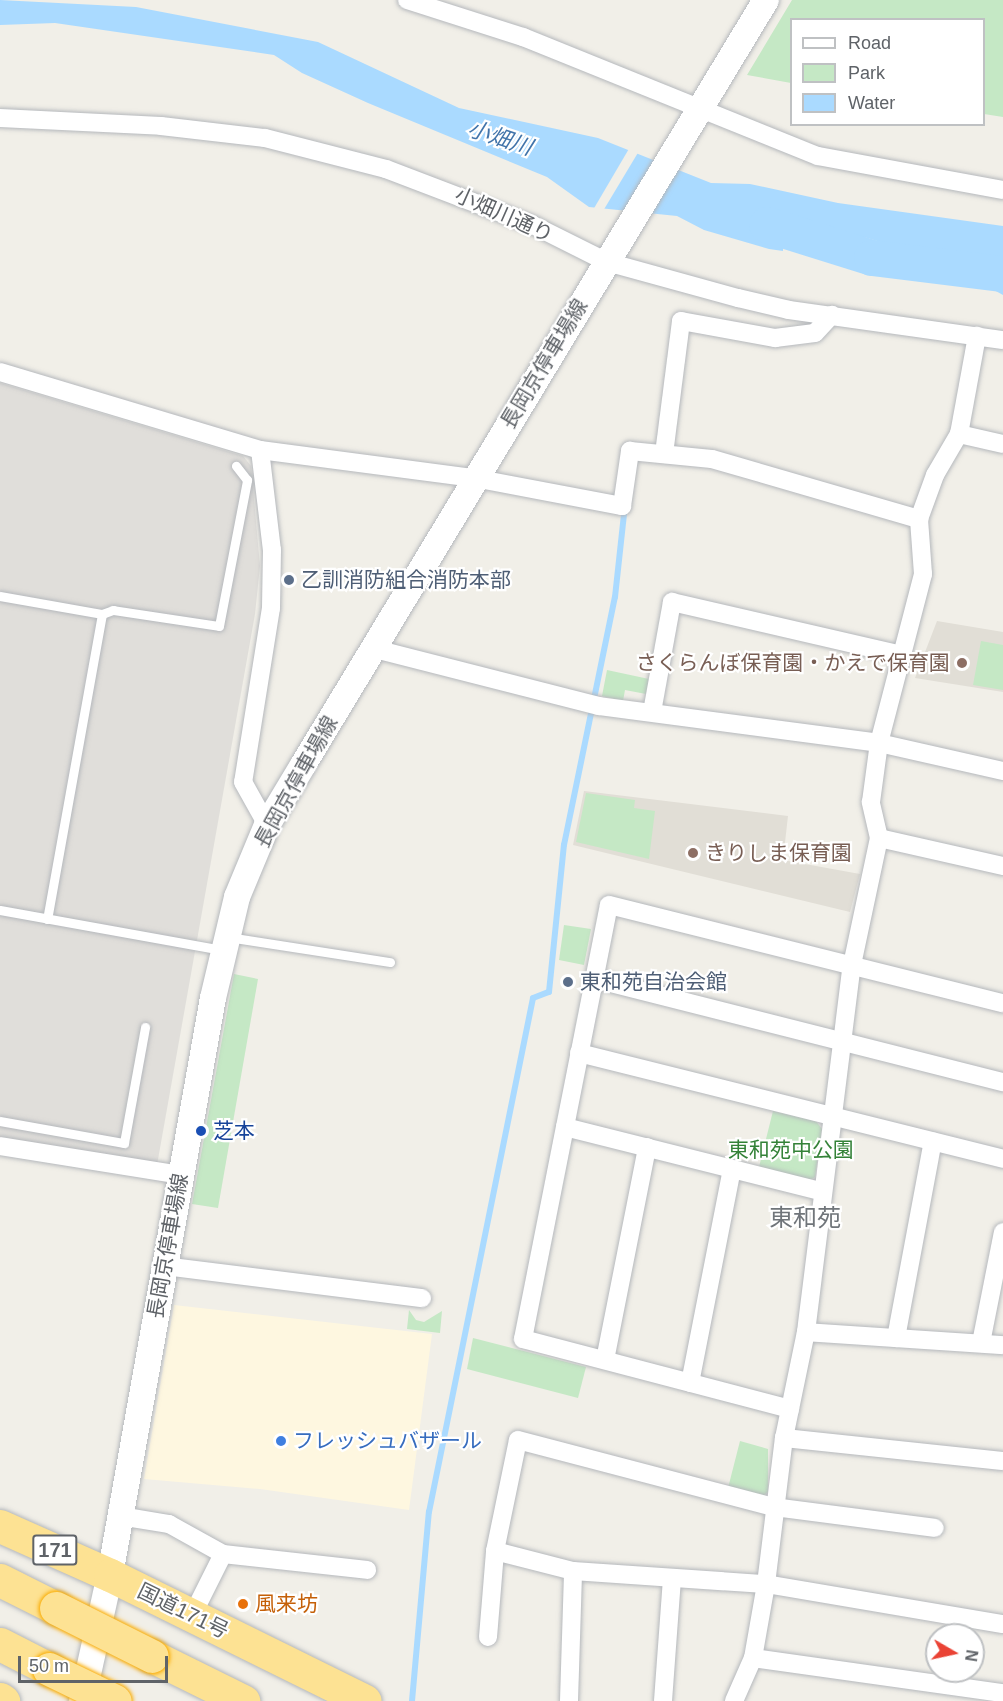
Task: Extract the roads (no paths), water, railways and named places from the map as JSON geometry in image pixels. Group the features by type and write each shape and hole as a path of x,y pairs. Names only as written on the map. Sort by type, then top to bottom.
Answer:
{"highway":[{"name":"国道171号","path":"0,1526 110,1575 365,1701"},
{"path":"0,1580 243,1701"},
{"path":"0,1644 115,1701"}],"main road":[{"name":"長岡京停車場線","path":"82,1701 110,1575 224,944 237,897 267,825 375,649 474,478 766,0"}],"street":[{"path":"407,0 523,37 697,114 818,156 1003,190"},
{"name":"小畑川通り","path":"0,118 211,130 330,153 441,188 611,256 789,310 1003,340"},
{"path":"664,454 681,321 775,338 815,333 832,315"},
{"path":"734,1701 753,1658 766,1584 784,1438 806,1332 852,965 879,838 871,802 879,743 923,574 919,519 935,475 959,434 977,336"},
{"path":"0,372 260,450 474,478 622,506 630,451 712,459 919,519"},
{"path":"959,434 1003,444"},
{"path":"260,450 272,550 271,608 243,782 267,825"},
{"path":"652,711 672,602 902,655"},
{"path":"375,649 593,705 652,711 879,743 1003,771"},
{"path":"879,838 1003,866"},
{"path":"790,1409 523,1339 609,905 1003,1003"},
{"path":"595,979 1003,1082"},
{"path":"579,1053 1003,1159"},
{"path":"565,1127 823,1192"},
{"path":"896,1338 933,1142"},
{"path":"0,1146 181,1175"},
{"path":"605,1360 647,1147"},
{"path":"690,1383 732,1169"},
{"path":"981,1343 1003,1232"},
{"path":"164,1266 422,1298"},
{"path":"806,1332 1003,1345"},
{"path":"784,1438 1003,1461"},
{"path":"488,1637 495,1551 518,1440 774,1507 935,1528"},
{"path":"120,1516 169,1524 223,1554 367,1570"},
{"path":"495,1551 573,1571 766,1584 1003,1624"},
{"path":"192,1616 223,1554"},
{"path":"569,1701 573,1571"},
{"path":"663,1701 672,1578"},
{"path":"753,1658 1003,1693"}],"lane":[{"path":"0,596 102,614 112,610 219,626 247,480 236,466"},
{"path":"47,919 102,614"},
{"path":"0,910 47,919 224,944 390,962"},
{"path":"0,1121 124,1143 145,1027"}],"water":[{"path":"0,0 136,7 318,42 459,108 598,138 711,183 750,184 838,203 1003,226 1003,295 940,260 864,237 783,240 783,251 704,230 677,216 589,207 547,177 368,103 302,73 274,55 55,23 0,25"}],"waterway":[{"name":"小畑川","path":"767,225 872,258 1003,274"},
{"path":"412,1701 429,1512 533,998 549,992 564,845 615,597 624,514"}],"place":[{"name":"乙訓消防組合消防本部","path":"289,580"},
{"name":"さくらんぼ保育園・かえで保育園","path":"962,663"},
{"name":"きりしま保育園","path":"693,853"},
{"name":"東和苑自治会館","path":"568,982"},
{"name":"芝本","path":"201,1131"},
{"name":"フレッシュバザール","path":"281,1441"},
{"name":"風来坊","path":"243,1604"}],"district":[{"name":"東和苑","path":"805,1218"}],"park label":[{"name":"東和苑中公園","path":"791,1150"}]}
